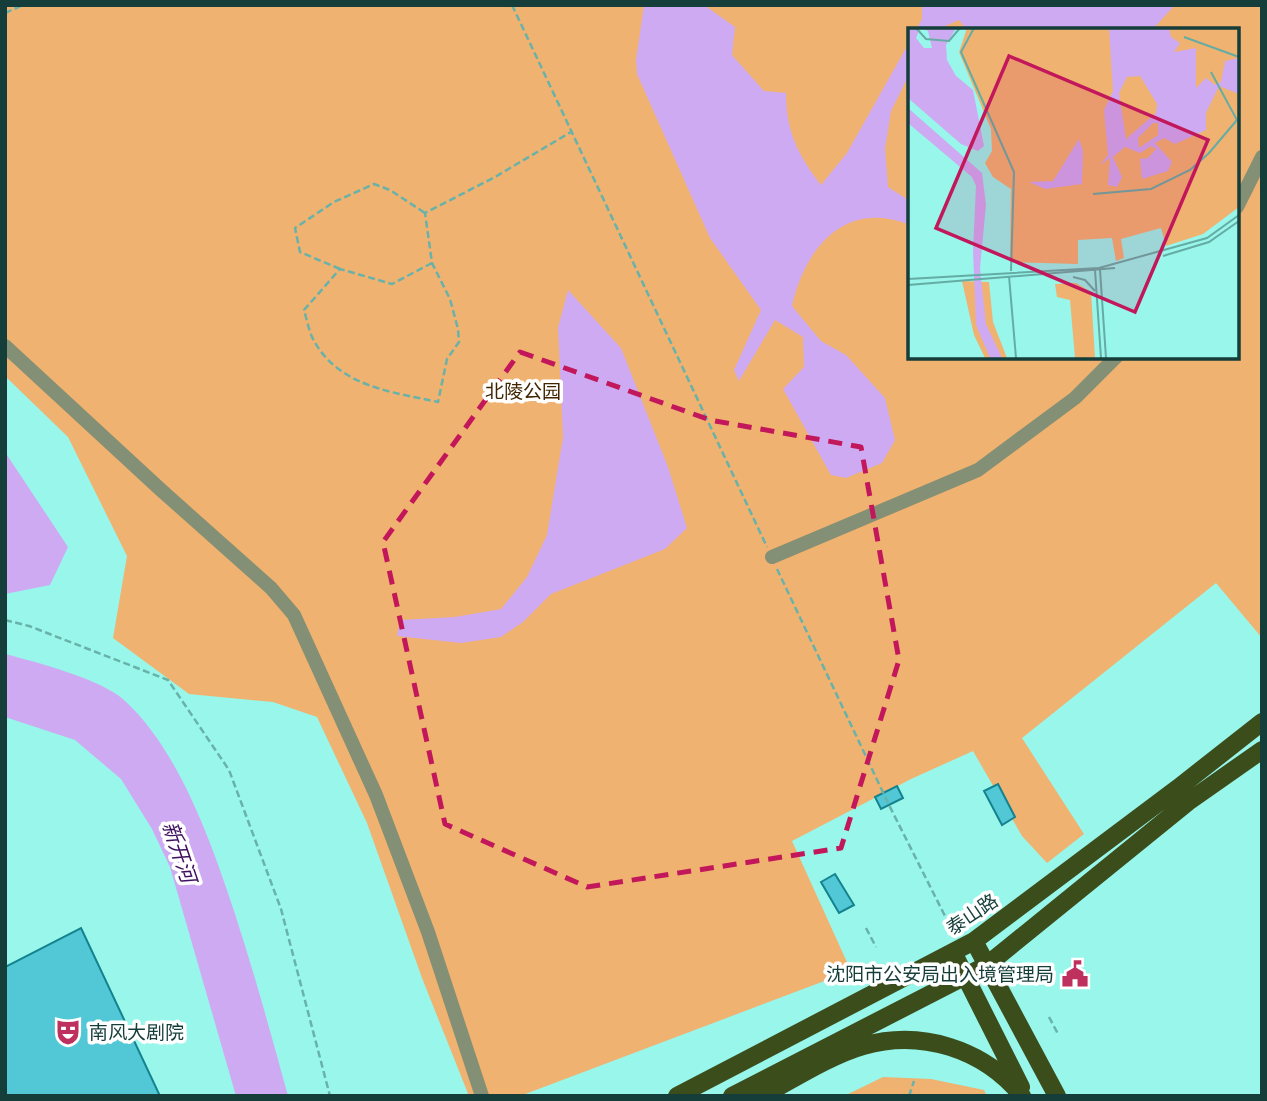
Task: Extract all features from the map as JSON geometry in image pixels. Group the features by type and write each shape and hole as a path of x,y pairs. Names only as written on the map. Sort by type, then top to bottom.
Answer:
{"main road":[{"name":"泰山路","path":"677,1096 974,941 1178,789 1262,722"},
{"path":"732,1096 987,965 1188,802 1262,750"},
{"path":"974,941 1057,1096"},
{"path":"953,952 1024,1096"},
{"path":"762,1096 861,1046 923,1040 950,1045 975,1057 1002,1075 1024,1096"}],"street":[{"path":"1239,203 1262,157"},
{"path":"5,346 160,490 271,588 294,615 376,795 428,932 482,1096"},
{"path":"772,557 978,470 1075,398 1114,359"}],"path":[{"path":"5,13 23,5"},
{"path":"512,5 889,805 948,922"},
{"path":"425,213 495,177 571,132"},
{"path":"344,270 340,269 304,310 314,341 333,365 359,383 438,402 447,359 459,342 450,299 432,263 425,213 390,190 374,184 334,202 295,228 300,252 344,270 392,284 432,263"},
{"path":"5,620 168,680 229,770 281,909 330,1096"},
{"path":"866,928 876,947"},
{"path":"1049,1017 1058,1034"},
{"path":"909,1096 914,1081"}],"highlighted area":[{"path":"520,352 710,420 861,447 899,660 841,848 587,887 445,824 383,542"}],"green space":[{"name":"北陵公园","path":"5,5 1262,5 1262,638 1216,583 1022,738 1084,834 1047,863 1022,836 973,751 911,779 792,841 851,971 520,1096 469,1096 422,978 367,823 317,717 273,702 189,694 113,638 127,556 68,437 5,376"},
{"path":"883,1077 931,1079 984,1090 987,1096 844,1096"}],"water":[{"path":"644,5 704,5 735,27 732,55 764,91 786,93 788,119 795,142 821,185 847,153 908,45 908,77 891,111 885,149 888,187 908,200 908,224 887,219 866,218 848,224 832,234 818,248 807,265 792,306 821,341 846,355 885,398 895,440 882,463 846,478 831,475 783,389 804,367 803,337 775,320 739,381 734,370 761,310 710,238 637,74 636,60"},
{"path":"922,5 1175,5 1154,28 965,28 959,20 941,28 917,28 922,19"},
{"path":"568,290 621,348 668,467 687,528 665,549 551,594 523,622 501,637 461,643 397,636 400,620 455,617 501,609 527,577 547,535 563,437 558,328"},
{"path":"5,452 68,547 50,585 5,594"},
{"name":"新开河","path":"5,654 68,672 114,692 144,721 161,744 191,798 215,856 248,957 288,1096 236,1096 170,867 152,829 121,779 75,740 5,717"}],"building":[{"path":"998,784 1015,817 1002,825 984,791"},
{"path":"897,786 903,798 881,809 875,797"},
{"path":"835,874 854,905 839,913 821,882"},
{"name":"南风大剧院","path":"81,928 160,1096 5,1096 5,967"}],"place":[{"name":"沈阳市公安局出入境管理局","path":"1075,974"},
{"name":"南风大剧院","path":"68,1032"}]}
